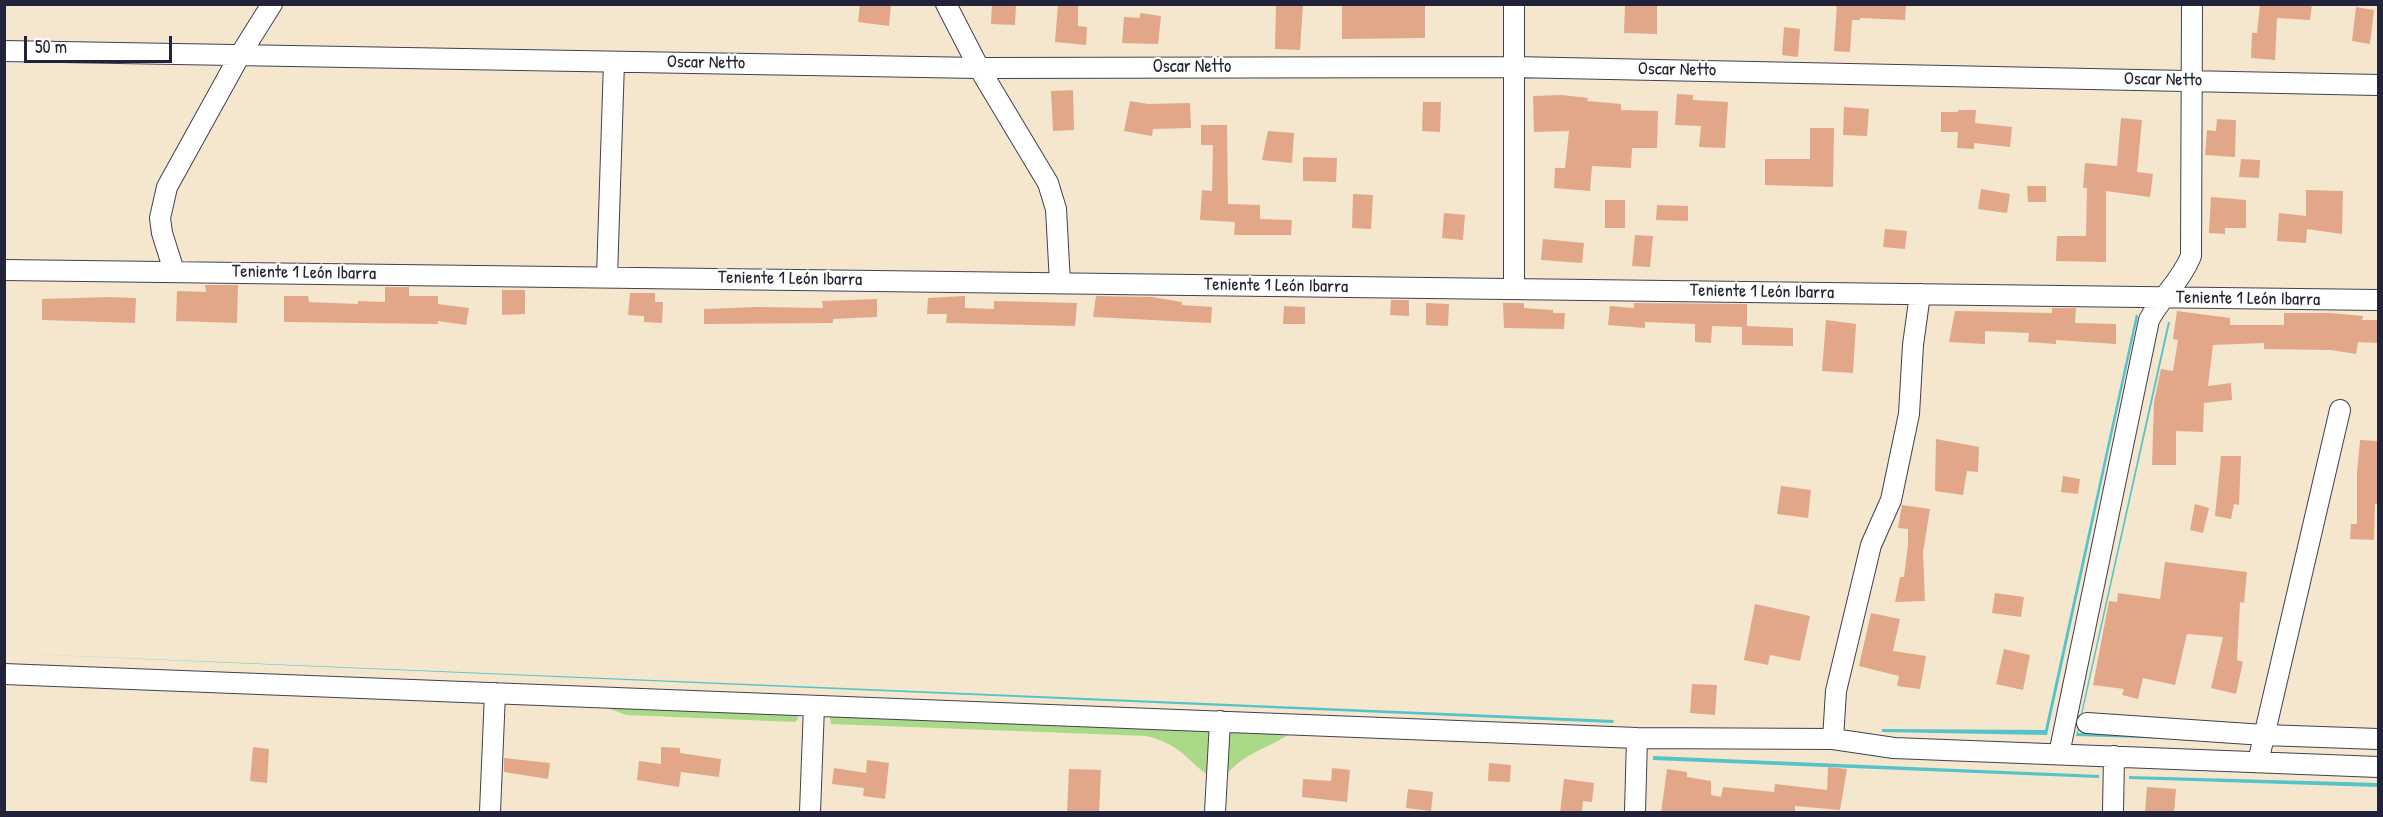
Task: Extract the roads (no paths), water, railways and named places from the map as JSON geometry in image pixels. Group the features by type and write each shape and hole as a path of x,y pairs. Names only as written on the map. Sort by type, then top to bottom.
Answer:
{"street":[{"path":"174,271 162,233 160,218 167,187 240,56 272,4"},
{"path":"945,4 979,68 1048,183 1056,210 1060,283"},
{"path":"1514,4 1514,289"},
{"path":"2059,754 2076,723 2149,320 2154,309 2166,298 2182,276 2191,256 2192,4"},
{"name":"Oscar Netto","path":"4,51 979,68 1513,67 2379,85"},
{"path":"608,276 614,62"},
{"name":"Teniente 1 León Ibarra","path":"4,270 2379,300"},
{"path":"1833,739 1836,691 1872,545 1891,500 1909,414 1913,345 1920,294"},
{"path":"2258,762 2340,410"},
{"path":"4,674 1637,738 1833,739 1894,748 2379,766"},
{"path":"490,813 495,693"},
{"path":"810,813 814,705"},
{"path":"1215,813 1220,722"},
{"path":"2076,723 2264,735 2379,739"},
{"path":"1635,813 1637,738"},
{"path":"2113,813 2114,756"}],"water":[{"path":"2136,314 2138,316 2047,735 1882,732 1882,729 2045,730"},
{"path":"2168,322 2170,322 2078,733 2243,741 2076,736"},
{"path":"5,653 1614,720 1613,723"},
{"path":"1653,756 2099,775 2099,778 1653,760"},
{"path":"2129,776 2378,783 2378,787 2129,779"}]}
